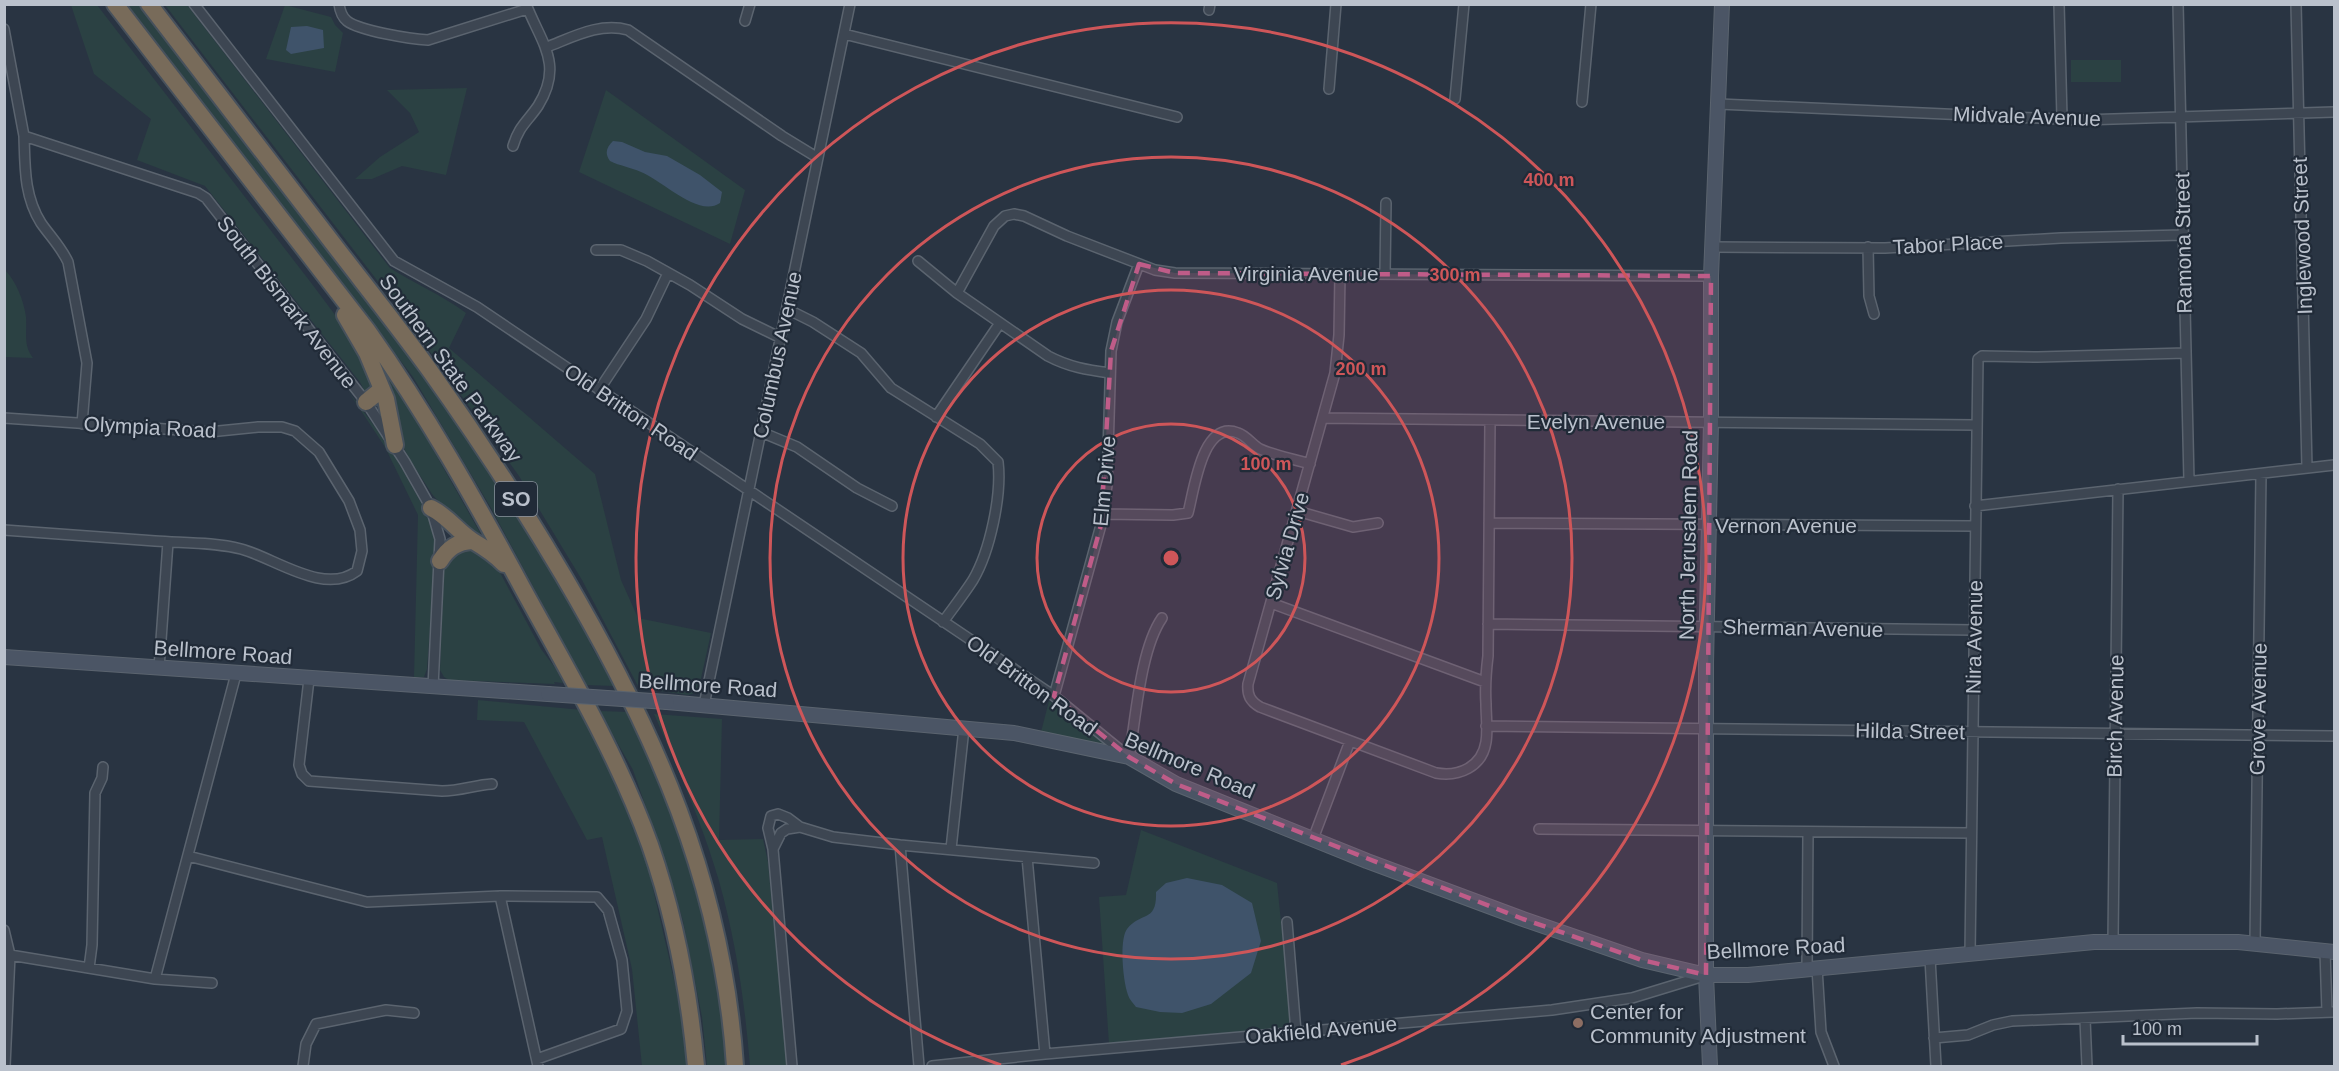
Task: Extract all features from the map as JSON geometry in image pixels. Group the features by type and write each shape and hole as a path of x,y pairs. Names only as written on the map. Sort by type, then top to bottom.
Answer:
{"highway":[{"name":"SO","path":"115,4 322,272 405,384 453,462 523,589 620,773 649,844 679,946 696,1066"},
{"name":"Southern State Parkway","path":"149,4 426,365 537,532 610,658 676,798 699,868 720,947 729,1000 735,1066"},
{"path":"322,272 367,353 382,389 395,445"},
{"path":"366,402 382,389"},
{"path":"432,508 442,513 472,541 494,554 523,589"},
{"path":"440,561 450,547 463,541 472,541"}],"main road":[{"name":"North Jerusalem Road","path":"1710,1066 1706,975 1707,626 1711,276 1722,4"},
{"name":"Bellmore Road","path":"4,657 667,702 1035,736 1129,757 1176,784 1544,927 1642,960 1706,975 1748,975 2113,942 2238,942 2330,952"}],"street":[{"name":"Old Britton Road","path":"194,4 397,264 471,303 748,492 1054,696 1129,757"},
{"path":"339,4 341,14 350,23 414,39 428,40 527,7 547,47 550,66 546,90 538,106 520,128 513,146"},
{"path":"745,21 750,4"},
{"name":"Columbus Avenue","path":"704,705 850,4"},
{"path":"1329,89 1336,4"},
{"path":"1455,99 1464,4"},
{"path":"1582,102 1591,4"},
{"path":"2059,4 2062,118"},
{"name":"Ramona Street","path":"2178,4 2190,481"},
{"name":"Inglewood Street","path":"2296,4 2307,468"},
{"path":"547,47 595,29 608,27 628,30 643,38 665,57 782,136 818,158"},
{"path":"4,29 24,136 26,186 43,225 63,249 68,262 87,363 82,424"},
{"path":"844,34 1178,117"},
{"name":"Midvale Avenue","path":"1719,104 2082,120 2334,112"},
{"name":"South Bismark Avenue","path":"24,136 198,193 206,198 366,402 395,445 432,508 440,539 433,687"},
{"path":"1385,274 1386,203"},
{"name":"Virginia Avenue","path":"957,293 994,226 1005,216 1014,214 1024,216 1067,236 1155,270 1175,273 1711,276"},
{"name":"Tabor Place","path":"1713,247 1868,247 2183,235"},
{"path":"1868,247 1869,296 1874,314"},
{"path":"596,250 621,250 690,285 742,319 781,339"},
{"path":"918,261 957,293 1064,364 1110,373"},
{"name":"Elm Drive","path":"1054,696 1103,514 1107,485 1111,351 1117,322 1139,264"},
{"path":"599,390 646,319 668,273"},
{"name":"Sylvia Drive","path":"1340,274 1338,357 1248,684 1249,697 1260,707 1350,741"},
{"path":"787,309 813,322 861,353 891,388 990,453 998,462 1000,475 996,510 982,560 974,579 944,622"},
{"path":"936,417 1000,322"},
{"name":"Nira Avenue","path":"1970,954 1976,425 1980,356 2186,352"},
{"name":"Olympia Road","path":"4,418 209,432 258,427 282,427 295,431 319,452 350,501 360,530 362,551 360,567 353,575 342,579 305,576 240,549 168,542"},
{"name":"Evelyn Avenue","path":"1323,418 1976,425"},
{"path":"1313,839 1350,741 1443,774 1454,774 1473,766 1483,752 1487,740 1485,682 1488,624 1490,421"},
{"path":"761,432 797,447 857,488 892,506"},
{"path":"1103,514 1173,515 1188,513 1208,444 1224,432 1238,432 1259,449 1310,464"},
{"path":"1975,506 2334,465"},
{"name":"Grove Avenue","path":"2255,944 2261,474"},
{"name":"Birch Avenue","path":"2113,942 2118,489"},
{"path":"1297,511 1353,527 1378,523"},
{"name":"Vernon Avenue","path":"1489,523 1975,526"},
{"path":"4,530 168,542 159,668"},
{"path":"1271,603 1485,682"},
{"path":"1129,757 1147,647 1162,618"},
{"name":"Sherman Avenue","path":"1488,624 1974,630"},
{"path":"155,979 236,674"},
{"path":"309,679 299,765 302,774 309,781 442,791 492,784"},
{"name":"Hilda Street","path":"1486,726 2334,736"},
{"path":"951,849 964,728"},
{"path":"89,968 92,945 95,793 102,778 103,767"},
{"path":"792,1066 773,849 768,828 771,816 783,815 800,827 833,837 1094,863"},
{"path":"773,849 781,834 787,829 800,827"},
{"path":"1539,829 1971,833"},
{"path":"1808,832 1812,969 1821,1032 1834,1066"},
{"path":"900,845 919,1066"},
{"path":"188,856 367,902 500,896 597,897 608,910 622,960 627,1011 621,1029 538,1063 500,896"},
{"path":"1027,857 1045,1054"},
{"path":"1287,922 1296,1032"},
{"path":"4,930 10,955 6,1066"},
{"path":"1934,1038 1968,1035 1993,1025 2012,1021 2197,1013 2331,1012 2330,952"},
{"path":"10,955 155,979 212,983"},
{"path":"1930,958 1936,1066"},
{"name":"Oakfield Avenue","path":"932,1066 1020,1062 1045,1054 1552,1010 1632,998 1706,975"},
{"path":"303,1066 306,1044 316,1024 386,1010 414,1013"},
{"path":"2085,1018 2087,1066"}],"highlighted area":[{"path":"1139,264 1175,273 1711,276 1706,975 1642,960 1523,919 1176,784 1129,757 1054,696 1101,525 1111,351"}],"green space":[{"path":"71,5 97,5 312,284 353,339 376,383 369,395 205,186 137,160 151,119 94,74"},
{"path":"128,5 141,5 424,374 475,446 544,556 593,642 590,644 614,686 586,685 491,508 413,377"},
{"path":"165,5 187,5 390,268 466,313 449,348 595,474 621,580 638,618 711,633 698,692 688,695 639,688 582,580 519,476 403,314"},
{"path":"285,5 331,17 343,33 335,72 266,59"},
{"path":"2071,60 2121,60 2121,82 2071,82"},
{"path":"467,88 446,175 402,166 372,179 355,179 380,157 419,132 410,113 387,90"},
{"path":"606,90 745,190 730,244 579,172"},
{"path":"5,270 16,285 23,304 27,344 33,358 5,357"},
{"path":"387,375 418,423 487,545 459,525 432,494 413,465 402,445 384,377"},
{"path":"348,391 388,444 429,517 436,549 427,669 424,677 414,677 418,515 385,447"},
{"path":"470,545 496,565 541,649 563,683 449,680 444,677 440,670 444,570 446,560"},
{"path":"478,700 582,710 610,769 648,867 676,988 689,1066 642,1066 632,969 602,837 587,840 524,722 477,720"},
{"path":"1049,701 1116,751 1041,732"},
{"path":"599,711 629,712 666,789 691,861 724,1005 728,1066 707,1066 702,1017 683,921 666,865 633,770"},
{"path":"654,714 722,719 719,840 763,839 768,862 787,1066 750,1066 739,973 719,881 681,775"},
{"path":"1141,830 1277,883 1292,1028 1109,1044 1099,897 1126,895"}],"water":[{"path":"307,26 323,30 324,48 291,54 286,50 291,27"},
{"path":"613,141 622,142 645,152 667,156 700,175 722,192 720,203 701,206 680,196 650,176 610,161 607,150"},
{"path":"1187,878 1222,885 1252,903 1261,941 1251,973 1211,1004 1182,1013 1160,1012 1136,1007 1129,996 1125,981 1122,951 1125,934 1132,924 1151,913 1156,902 1156,892 1166,883"}],"place":[{"name":"Center for Community Adjustment","path":"1578,1023"}]}
